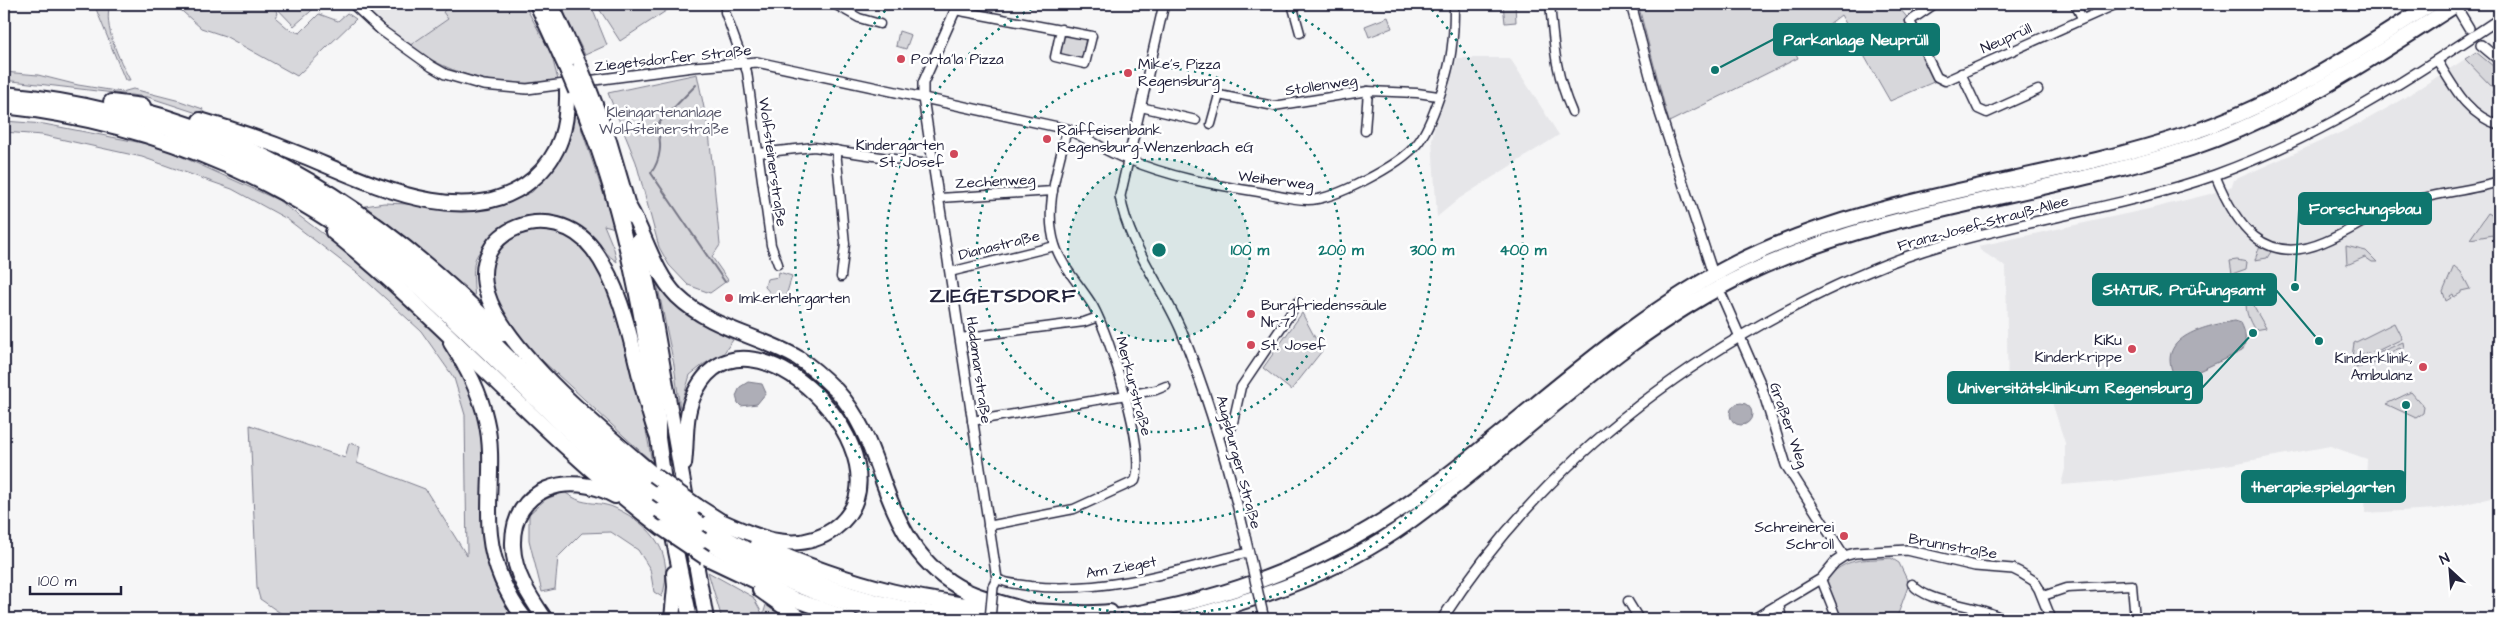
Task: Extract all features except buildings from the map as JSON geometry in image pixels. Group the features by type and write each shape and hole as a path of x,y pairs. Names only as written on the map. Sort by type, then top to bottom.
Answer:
{"highway":[{"path":"537,4 573,67 577,90 595,138 631,263 652,376 658,419 658,438 674,548 672,558 675,587 672,619"},
{"path":"551,4 573,67 577,90 609,141 629,207 652,306 706,619"},
{"path":"1099,619 1148,612 1222,594 1269,577 1356,535 1404,506 1504,430 1629,330 1679,296 1737,263 1813,231 1874,211 2098,160 2205,128 2261,104 2310,79 2431,4"},
{"path":"1182,619 1256,598 1305,580 1353,556 1404,525 1638,340 1688,307 1745,274 1804,249 1868,228 1932,210 2100,174 2212,140 2254,122 2317,90 2458,8"},
{"path":"10,94 56,93 162,110 227,128 305,156 377,187 418,198 454,202 480,201 503,196 528,184 540,173 558,148 577,90"},
{"path":"10,94 98,108 162,126 260,166 320,199 371,234 414,268 460,309 570,418 657,493 700,524 780,566 814,581 899,607 981,619"},
{"path":"111,102 200,128 251,149 317,184 364,215 413,252 613,440 654,475 697,506 754,542 842,579 906,596 967,606 1025,610 1074,613 1129,610 1148,612"},
{"path":"4,106 74,116 159,138 242,171 295,198 349,233 408,279 588,451 659,510 702,540 798,586 867,611 902,619"},
{"path":"295,198 310,214 391,279 558,439 638,510 705,556 747,578 796,600 850,619"},
{"path":"629,207 661,275 681,299 714,321 798,358 824,378 848,404 870,443 897,519 915,548 932,566 957,586 1025,610"},
{"path":"535,365 512,339 492,308 483,274 492,249 509,232 532,222 564,226 578,235 592,248 604,267 625,320 650,419 658,438"},
{"path":"439,324 466,366 477,391 486,420 490,449 490,535 497,566 507,592 525,619"},
{"path":"683,477 687,424 692,398 705,377 720,366 741,359 766,362 790,373 820,398 846,435 855,459 858,474 855,500 843,522 826,534 809,541 788,543 760,538 723,522"},
{"path":"545,619 522,582 516,564 513,535 516,522 524,505 539,492 564,483 595,487 638,510"},
{"path":"674,548 679,557 690,619"},
{"path":"747,578 801,619"}],"street":[{"name":"Ziegetsdorfer Straße","path":"352,4 381,30 432,66 462,79 498,88 537,88 693,67 771,63 844,82 1067,129 1127,159"},
{"name":"Wolfsteinerstraße","path":"725,4 725,12 744,63 759,153 771,245 778,264"},
{"path":"834,4 859,18 880,24"},
{"name":"Augsburger Straße","path":"1164,4 1141,107 1127,159 1120,196 1122,210 1128,226 1180,327 1220,434 1264,619"},
{"path":"1292,4 1300,33"},
{"name":"Weiherweg","path":"1127,159 1168,174 1201,183 1307,200 1333,196 1361,182 1408,153 1423,136 1438,96 1452,47 1454,4"},
{"path":"1550,4 1556,64 1563,93 1572,112"},
{"path":"1631,4 1660,114 1711,268"},
{"name":"Neuprüll","path":"1934,4 1910,21 1937,77 1945,80 2117,4"},
{"path":"2075,4 2082,18"},
{"path":"956,7 1061,29 1092,36 1085,64 1054,57 1061,29"},
{"name":"Hadamarstraße","path":"956,7 923,83 923,98 988,526 995,583 990,619"},
{"path":"2458,8 2469,28"},
{"name":"Franz-Josef-Strauß-Allee","path":"1442,619 1494,545 1555,477 1604,432 1651,395 1740,336 1812,297 1875,268 1917,253 1976,236 2183,185 2256,159 2332,123 2382,96 2499,19"},
{"path":"2482,45 2499,60"},
{"path":"2437,60 2457,93 2467,105 2480,116 2499,125"},
{"path":"1961,73 1978,109 1987,113 2038,90"},
{"name":"Stollenweg","path":"1211,124 1219,95 1274,106 1368,91 1417,92 1438,96"},
{"name":"Stollenweg","path":"1364,131 1368,91"},
{"path":"1141,107 1196,120"},
{"name":"Merkurstraße","path":"988,526 1074,509 1135,481 1139,465 1125,394 1113,354 1098,317 1055,246 1051,226 1053,192 1067,129"},
{"path":"759,153 814,147 921,163 933,162"},
{"path":"836,150 845,244 841,277"},
{"path":"2215,175 2229,208 2247,232 2268,244 2289,249 2306,248 2326,242 2398,205 2499,182"},
{"name":"Zechenweg","path":"939,198 1053,192"},
{"name":"Dianastraße","path":"950,272 1055,246"},
{"name":"Graßer Weg","path":"1722,296 1761,385 1786,465 1844,556"},
{"path":"1220,434 1232,427 1244,383 1300,300"},
{"path":"960,338 1084,322 1098,317"},
{"path":"972,421 1156,390 1166,386"},
{"name":"Brunnstraße","path":"1844,556 1855,553 1906,550 1975,566 2013,570 2034,581 2043,596 2051,619"},
{"name":"Am Zieget","path":"995,583 1049,588 1085,588 1156,575 1249,552"},
{"path":"1754,619 1821,579 1835,562 1844,556"},
{"path":"1821,579 1837,619"},
{"path":"1912,584 1920,591 1951,603 1986,611 2003,619"},
{"path":"2043,596 2067,588 2132,585 2135,619"},
{"path":"1628,600 1639,619"},
{"path":"1779,604 1782,619"}],"shaded area":[{"path":"362,4 451,4 443,12 448,19 409,46"},
{"path":"2478,51 2499,68 2499,496 2436,509 2365,513 2367,459 2330,446 2232,464 2113,481 2061,485 2065,469 2065,443 2051,399 2008,402 2006,267 1980,250 1979,246 2153,208 2210,194 2232,186 2234,180 2355,126 2391,106"},
{"path":"1457,58 1510,58 1559,135 1460,198 1437,217 1432,140 1436,118 1451,70 1454,70"},
{"path":"2235,321 2241,323 2245,333 2245,344 2242,351 2186,377 2179,378 2174,375 2170,362 2172,351 2178,342 2199,330"},
{"path":"748,382 762,384 766,393 757,404 741,406 736,396 740,387"},
{"path":"1741,403 1749,406 1752,414 1749,422 1741,425 1733,422 1730,414 1733,406"}],"green space":[{"path":"94,4 110,4 108,13 110,33 130,80 125,80"},
{"path":"174,4 270,4 278,13 276,18 290,30 300,33 319,14 338,21 347,13 356,19 297,76 225,36 201,28"},
{"path":"273,4 319,4 294,26"},
{"path":"451,4 524,4 551,53 558,80 518,83 480,78 444,66 409,46 448,19 443,12"},
{"path":"560,4 584,4 592,8 607,45 585,55"},
{"path":"596,4 670,4 672,7 620,41"},
{"path":"1503,4 1515,4 1516,22 1505,23"},
{"path":"1638,4 1694,4 1704,7 1705,4 1896,4 1910,21 1936,81 1890,101 1841,15 1817,33 1793,47 1798,58 1669,122"},
{"path":"1388,17 1392,28 1369,37 1365,26"},
{"path":"899,31 911,35 906,49 896,46"},
{"path":"1063,33 1086,37 1082,59 1058,54"},
{"path":"2476,52 2499,71 2499,97 2496,97 2492,92 2495,90 2465,59"},
{"path":"4,72 38,75 78,85 122,92 133,89 203,109 200,114 148,97 4,80"},
{"name":"Kleingartenanlage Wolfsteinerstraße","path":"697,74 709,132 720,245 712,257 728,280 710,293 688,285 669,265 659,247 636,162 608,93"},
{"path":"574,107 615,228 604,225 617,262 587,234 567,220 556,216 544,215 520,218 500,230 477,255 474,269 475,299 412,242 365,206 384,203 408,204 465,211 489,208 532,192 559,162 571,135"},
{"path":"4,121 44,124 158,146 278,200 387,282 441,338 473,391 485,447 486,549 518,619 289,619 260,599 257,588 250,425 345,458 349,443 360,446 357,463 425,489 467,556 465,415 454,378 421,331 361,276 287,219 232,189 142,157 42,135 4,132"},
{"path":"2488,213 2499,219 2499,234 2470,239"},
{"path":"532,229 543,229 568,236 581,246 594,262 596,261 615,310 630,360 652,462 517,337 491,294 491,261 504,242 512,236"},
{"path":"2260,245 2274,247 2267,258 2255,260"},
{"path":"2346,246 2366,251 2377,262 2372,262 2365,257 2347,265"},
{"path":"2230,261 2247,262 2246,269 2232,274"},
{"path":"2454,266 2461,272 2470,289 2461,291 2461,293 2454,297 2453,294 2446,301 2443,292"},
{"path":"779,272 792,276 785,299 773,296 765,287 767,279 778,277"},
{"path":"2245,274 2243,288 2231,290 2230,284 2233,283 2233,277"},
{"path":"657,283 690,317 733,340 723,354 704,364 690,375 680,409 674,365"},
{"path":"2248,297 2266,328 2255,330 2246,309"},
{"path":"1302,313 1322,351 1291,390 1263,368"},
{"path":"2394,323 2402,339 2377,351 2352,357 2354,343"},
{"path":"2403,342 2404,349 2402,351 2400,348 2379,357 2381,362 2356,368 2351,364 2352,360 2372,356"},
{"path":"2411,392 2424,407 2423,413 2416,418 2386,404"},
{"path":"564,492 581,501 615,508 641,523 658,543 663,555 666,567 662,597 654,592 650,569 638,550 611,532 582,533 558,557 555,589 542,592 529,540 529,514 546,499"},
{"path":"1891,558 1899,563 1909,584 1898,614 1886,619 1839,619 1824,580 1848,563"},
{"path":"708,572 753,597 763,615 766,605 785,619 722,619"}],"waterway":[{"path":"696,85 655,127 658,133 660,151 657,163 651,173 725,282"}],"place":[{"name":"Porta'la Pizza","path":"901,59"},
{"name":"Parkanlage Neuprüll","path":"1715,70"},
{"name":"Mike's Pizza Regensburg","path":"1128,73"},
{"name":"Raiffeisenbank Regensburg-Wenzenbach eG","path":"1047,139"},
{"name":"Kindergarten St. Josef","path":"954,154"},
{"name":"Forschungsbau","path":"2295,287"},
{"name":"Imkerlehrgarten","path":"729,298"},
{"name":"Burgfriedenssäule Nr.7","path":"1251,314"},
{"name":"Universitätsklinikum Regensburg","path":"2253,333"},
{"name":"StATUR, Prüfungsamt","path":"2319,341"},
{"name":"St. Josef","path":"1251,345"},
{"name":"KiKu Kinderkrippe","path":"2132,349"},
{"name":"Kinderklinik, Ambulanz","path":"2423,367"},
{"name":"therapie.spiel.garten","path":"2406,405"},
{"name":"Schreinerei Schroll","path":"1844,536"}],"district":[{"name":"ZIEGETSDORF","path":"1003,295"}]}
